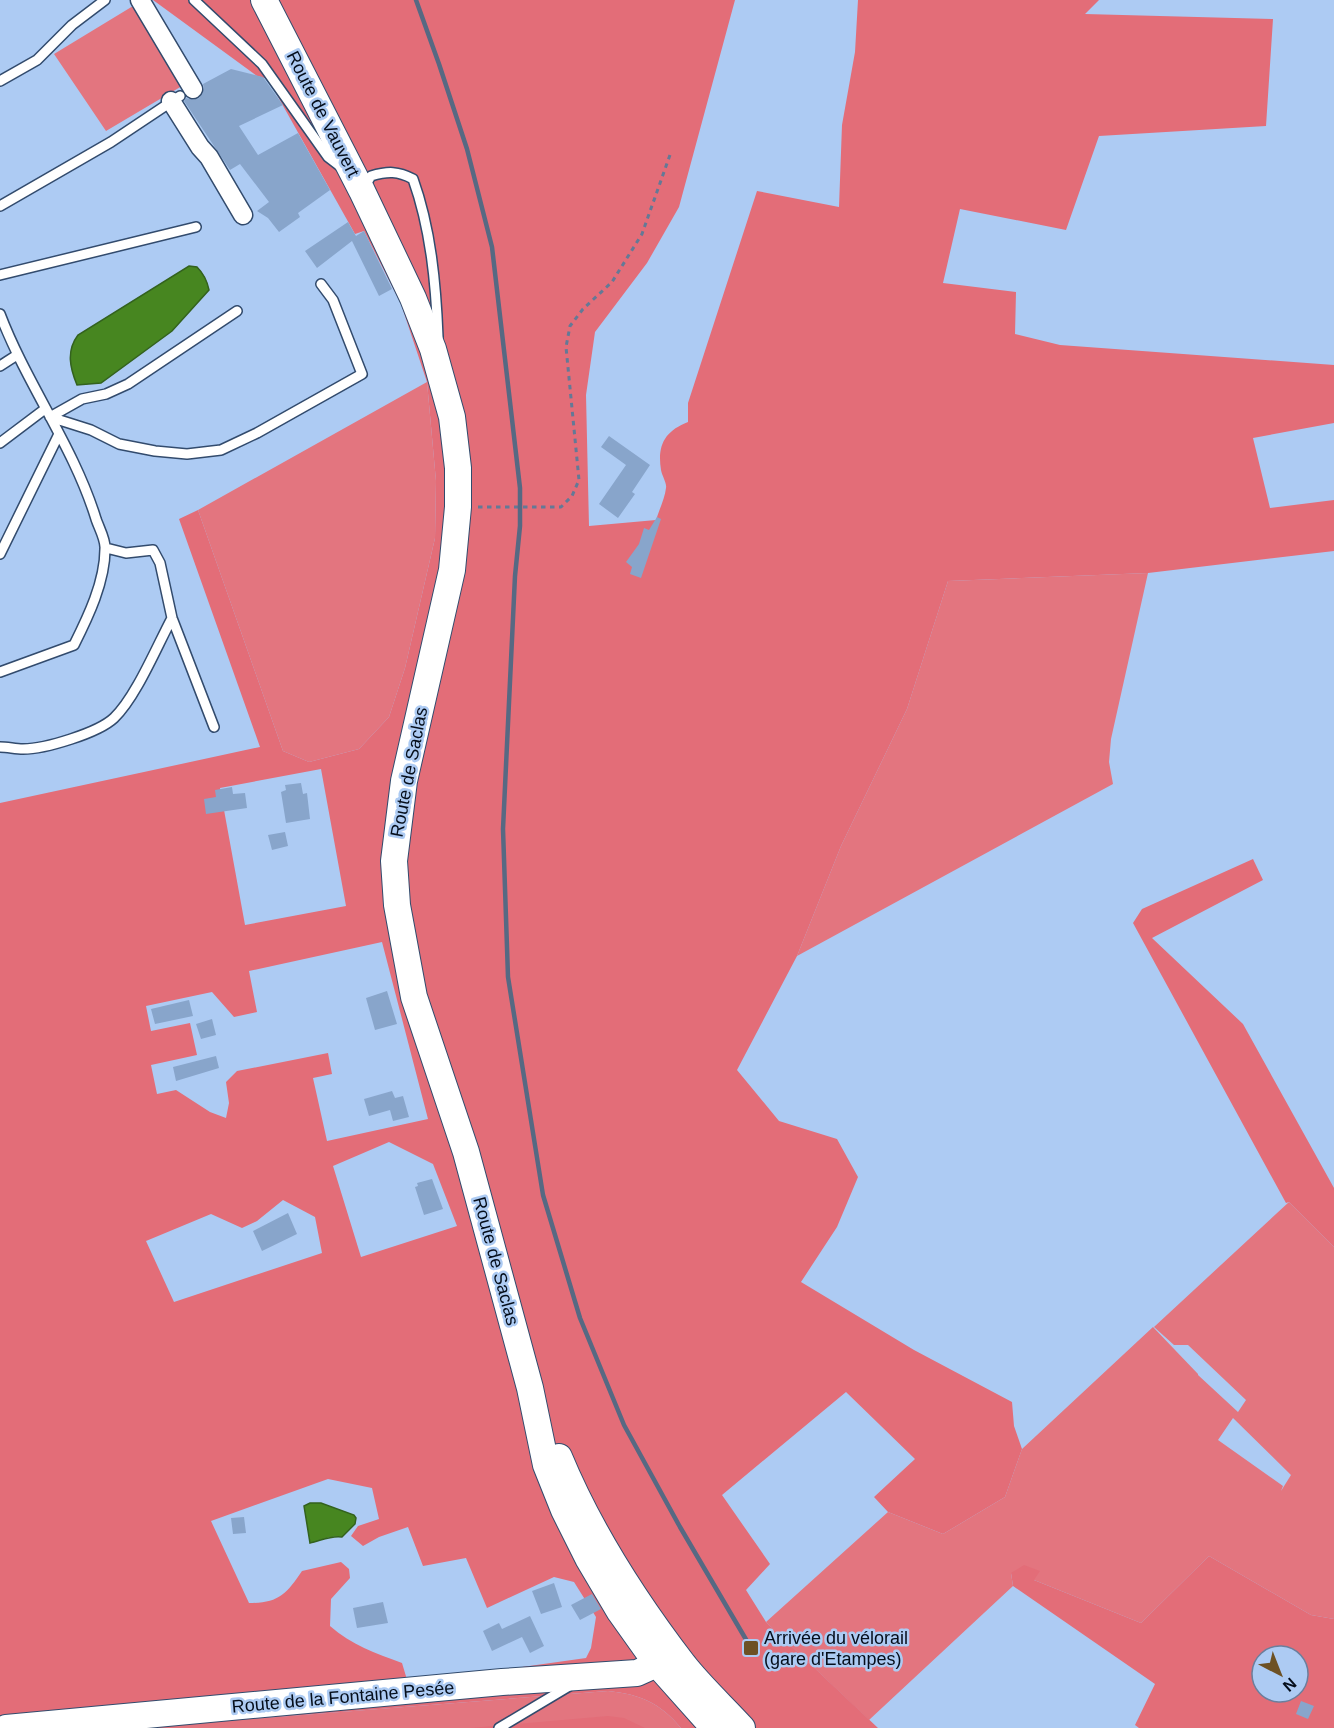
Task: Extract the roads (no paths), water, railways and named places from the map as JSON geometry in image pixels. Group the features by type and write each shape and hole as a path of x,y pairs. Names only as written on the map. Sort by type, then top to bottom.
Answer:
{"main road":[{"name":"Route de Vauvert","path":"264,0 362,181 379,228"},
{"name":"Route de Saclas","path":"379,228 413,298 440,372 452,417 458,468 458,507 452,570 402,792 394,861 397,905 414,997 466,1152 530,1388 546,1465 564,1510 588,1558 620,1612 657,1664 714,1728"},
{"name":"Route de Saclas","path":"530,1388 561,1462 601,1544 635,1600 684,1665 742,1728"},
{"path":"657,1664 684,1665"},
{"name":"Route de la Fontaine Pesée","path":"17,1727 637,1673 657,1664"}],"street":[{"path":"140,0 181,95 200,147 209,157 243,215"}],"lane":[{"path":"0,81 37,60 72,25 105,0"},
{"path":"195,0 262,64 328,157 362,181 386,172 400,173 413,179 420,200 434,278 440,372"},
{"path":"0,206 111,142 181,95"},
{"path":"0,275 196,227"},
{"path":"48,413 119,444 154,451 187,454 221,450 362,374 333,300 321,284"},
{"path":"0,443 48,413 82,399 106,394 128,384 237,311"},
{"path":"0,315 17,355 59,434 92,504 106,548 98,589 74,645 0,672"},
{"path":"0,366 17,355"},
{"path":"0,554 59,434"},
{"path":"106,548 126,553 153,550 160,563 172,618 214,727"},
{"path":"0,747 24,749 52,745 103,726 115,717 138,685 172,618"},
{"path":"499,1728 586,1677"}],"railway":[{"path":"416,0 467,149 492,247 520,488 520,526 515,576 503,829 508,977 543,1195 580,1318 624,1425 680,1527 751,1648"}],"place":[{"name":"Arrivée du vélorail (gare d'Etampes)","path":"751,1648"}]}
